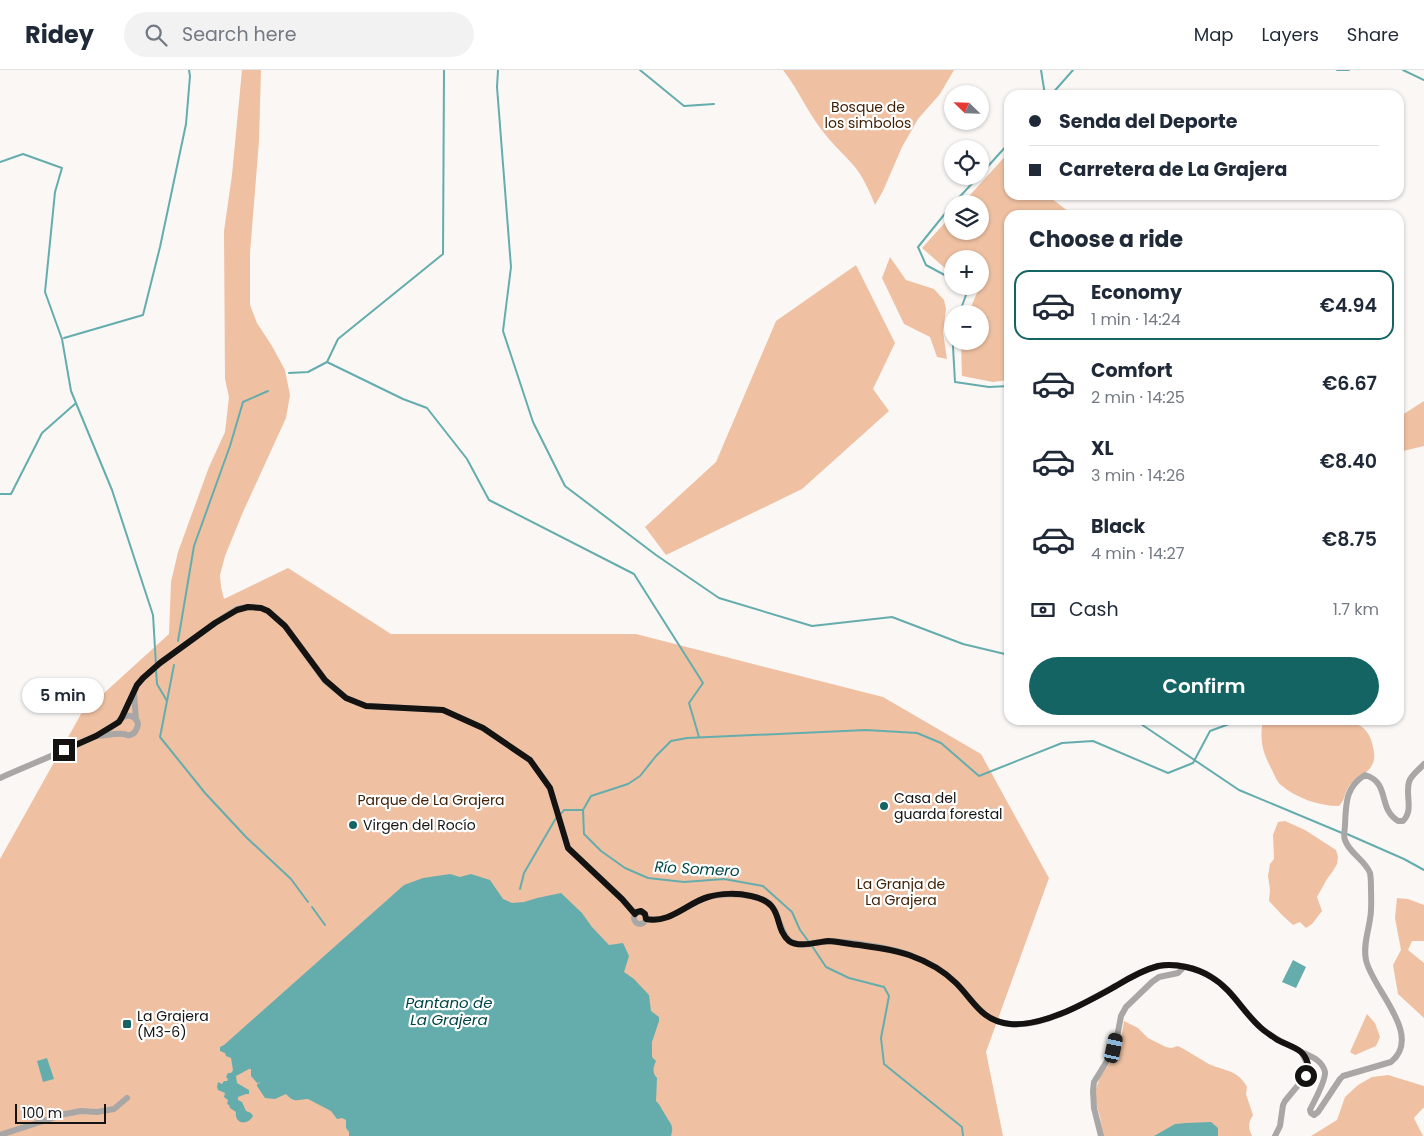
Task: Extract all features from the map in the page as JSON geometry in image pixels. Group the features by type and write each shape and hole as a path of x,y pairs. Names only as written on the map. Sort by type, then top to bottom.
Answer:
{"street":[{"path":"123,734 119,729 121,720 133,692 151,670 215,623 237,610 255,607 268,611 285,626 325,680 346,698 373,707 443,710 483,728 530,760 550,788 568,848 622,899 635,914 634,920 638,924 643,924 646,919 653,921 673,915 708,897 729,894 751,896 768,902 774,909 784,933 790,941 799,944 830,941 889,949 910,955 939,969 955,982 981,1013 995,1020 1010,1024 1030,1023 1050,1018 1096,997 1137,974 1159,966 1173,965 1192,969 1211,976 1231,994 1260,1027 1281,1042 1316,1058 1322,1065 1325,1072 1323,1083 1310,1110 1314,1115 1343,1076 1391,1062 1397,1057 1402,1042 1398,1022 1374,980 1366,960 1366,939 1371,910 1370,874 1344,839 1345,806 1353,786 1358,779 1365,775 1373,778 1379,784 1389,814 1398,821 1403,821 1407,817 1409,807 1408,783 1424,764"},
{"path":"96,736 130,735 136,732 138,727 133,692"},
{"path":"0,778 96,736 125,716 131,716 136,720"},
{"path":"1101,1136 1092,1091 1094,1082 1114,1048 1121,1016 1126,1007 1152,982 1159,977 1178,973 1184,967"},
{"path":"1275,1136 1280,1126 1285,1101 1309,1072 1301,1052"},
{"path":"0,1135 65,1114 114,1109 127,1098"}],"green space":[{"path":"242,70 261,70 259,141 250,253 250,305 257,323 285,370 290,395 286,418 225,556 220,575 224,599 288,568 391,634 636,634 883,697 981,754 1049,878 986,1052 1003,1136 0,1136 0,859 81,714 169,634 171,582 178,552 209,467 225,432 229,397 225,379 224,231 232,175"},
{"name":"Bosque de los simbolos","path":"783,70 954,70 940,94 918,119 902,147 875,205 858,171 821,129"},
{"path":"1004,158 1004,200 1054,200 1066,210 1004,210 1004,381 993,382 962,376 961,350 989,350 989,305 972,305 976,295 989,295 989,250 944,250 944,267 922,248 944,224 944,240 989,240 989,195 970,195 979,185 989,185 989,174"},
{"path":"890,257 906,280 934,289 944,300 943,332 944,350 946,350 947,359 937,357 930,337 904,324 882,278"},
{"path":"856,265 895,343 873,389 889,411 802,489 666,555 645,527 716,462 776,321"},
{"path":"1424,401 1424,446 1404,451 1404,414"},
{"path":"1262,725 1357,725 1362,727 1370,736 1374,752 1373,762 1367,771 1349,786 1339,806 1324,805 1294,794 1280,784 1267,759 1261,735"},
{"path":"1285,821 1305,830 1336,850 1338,857 1337,864 1317,897 1322,911 1312,924 1306,928 1300,922 1293,925 1269,901 1268,876 1270,864 1274,859 1273,835 1278,822"},
{"path":"1397,898 1408,899 1424,905 1424,941 1412,941 1408,950 1424,963 1424,1018 1398,994 1393,965 1401,950 1395,918"},
{"path":"1367,1014 1375,1023 1380,1037 1376,1046 1355,1055 1350,1052"},
{"path":"1124,1021 1138,1028 1148,1038 1166,1047 1178,1046 1207,1063 1239,1077 1247,1087 1246,1094 1253,1115 1249,1125 1252,1136 1103,1136 1096,1103 1096,1089 1100,1077 1120,1045"},
{"path":"1388,1075 1424,1086 1424,1108 1414,1118 1423,1136 1311,1136 1337,1120 1345,1097 1358,1085 1372,1077"}],"water":[{"name":"Pantano de La Grajera","path":"450,874 460,877 471,874 490,880 503,899 512,903 561,893 582,913 609,945 623,943 629,956 624,972 634,979 649,995 651,1011 659,1017 652,1042 652,1057 656,1061 654,1074 657,1078 656,1101 672,1125 671,1136 349,1136 346,1120 342,1118 337,1119 331,1111 308,1099 294,1100 286,1094 275,1099 265,1098 257,1086 261,1082 257,1083 251,1076 251,1069 236,1076 237,1083 249,1090 249,1094 238,1097 238,1100 242,1102 246,1111 253,1116 245,1122 237,1119 236,1112 227,1104 228,1100 224,1097 225,1093 218,1090 217,1087 218,1082 222,1084 224,1081 227,1081 228,1073 231,1073 233,1070 231,1058 220,1051 220,1047 404,885 423,878"},
{"path":"1293,960 1306,967 1296,988 1282,982"},
{"path":"47,1058 54,1079 43,1082 37,1061"},
{"path":"1211,1122 1218,1128 1218,1136 1154,1136 1175,1124"}],"waterway":[{"path":"64,338 143,315 160,247 186,124 189,70"},
{"path":"289,373 308,372 327,362 338,339 443,254 444,70"},
{"path":"498,70 497,87 511,267 503,331 533,422 565,486 656,555 719,598 812,626 892,617 963,644 1004,654"},
{"path":"640,70 684,106 714,104"},
{"path":"1041,70 1044,90"},
{"path":"1055,90 1073,70"},
{"path":"1337,70 1349,70"},
{"path":"1403,70 1424,80"},
{"path":"989,165 1004,149"},
{"path":"0,162 23,154 62,168 55,192 45,292 62,339 71,391 112,490 153,615 156,665"},
{"path":"961,195 971,185"},
{"path":"944,215 918,247 926,265 944,275"},
{"path":"962,305 966,295"},
{"path":"953,350 955,382 989,387 1004,386"},
{"path":"327,362 403,399 427,408 467,459 489,500 634,574 703,683 689,703 699,737"},
{"path":"178,641 194,546 230,446 243,402 268,391"},
{"path":"0,494 11,494 42,433 76,403"},
{"path":"174,665 160,737 205,793 246,837 291,879 308,902"},
{"path":"156,670 157,684 167,701"},
{"path":"1142,725 1239,790 1342,833"},
{"path":"560,815 564,810 583,810 591,796 628,784 640,776 671,741 687,738 866,730 917,733 941,743 979,776 1062,743 1093,741 1168,773 1193,763 1210,731 1226,725"},
{"name":"Río Somero","path":"583,810 584,834 601,851 625,868 648,878 684,882 724,879 763,886 792,912 800,930 809,942"},
{"path":"520,889 524,873 556,818"},
{"path":"1347,834 1424,870"},
{"path":"312,907 325,925"},
{"name":"Río Somero","path":"812,946 826,967 849,978 884,987 889,996 881,1038 884,1064 962,1127 963,1136"}],"place":[{"name":"Casa del guarda forestal","path":"884,806"},
{"name":"Virgen del Rocío","path":"353,825"},
{"name":"La Grajera (M3-6)","path":"127,1024"}],"route":[{"path":"64,750 96,736 119,722 133,692 143,678 160,663 215,623 237,610 248,607 261,608 276,617 285,626 325,680 346,698 366,706 380,708 443,710 483,728 530,760 550,788 568,848 622,899 635,914 641,911 647,917 646,919 653,921 673,915 708,897 729,894 751,896 768,902 774,909 784,933 790,941 799,944 830,941 889,949 910,955 939,969 955,982 981,1013 995,1020 1010,1024 1030,1023 1050,1018 1096,997 1137,974 1159,966 1173,965 1192,969 1211,976 1231,994 1260,1027 1281,1042 1302,1052 1309,1068 1306,1076"}],"park label":[{"name":"Parque de La Grajera","path":"431,800"},
{"name":"La Granja de La Grajera","path":"901,892"}]}
